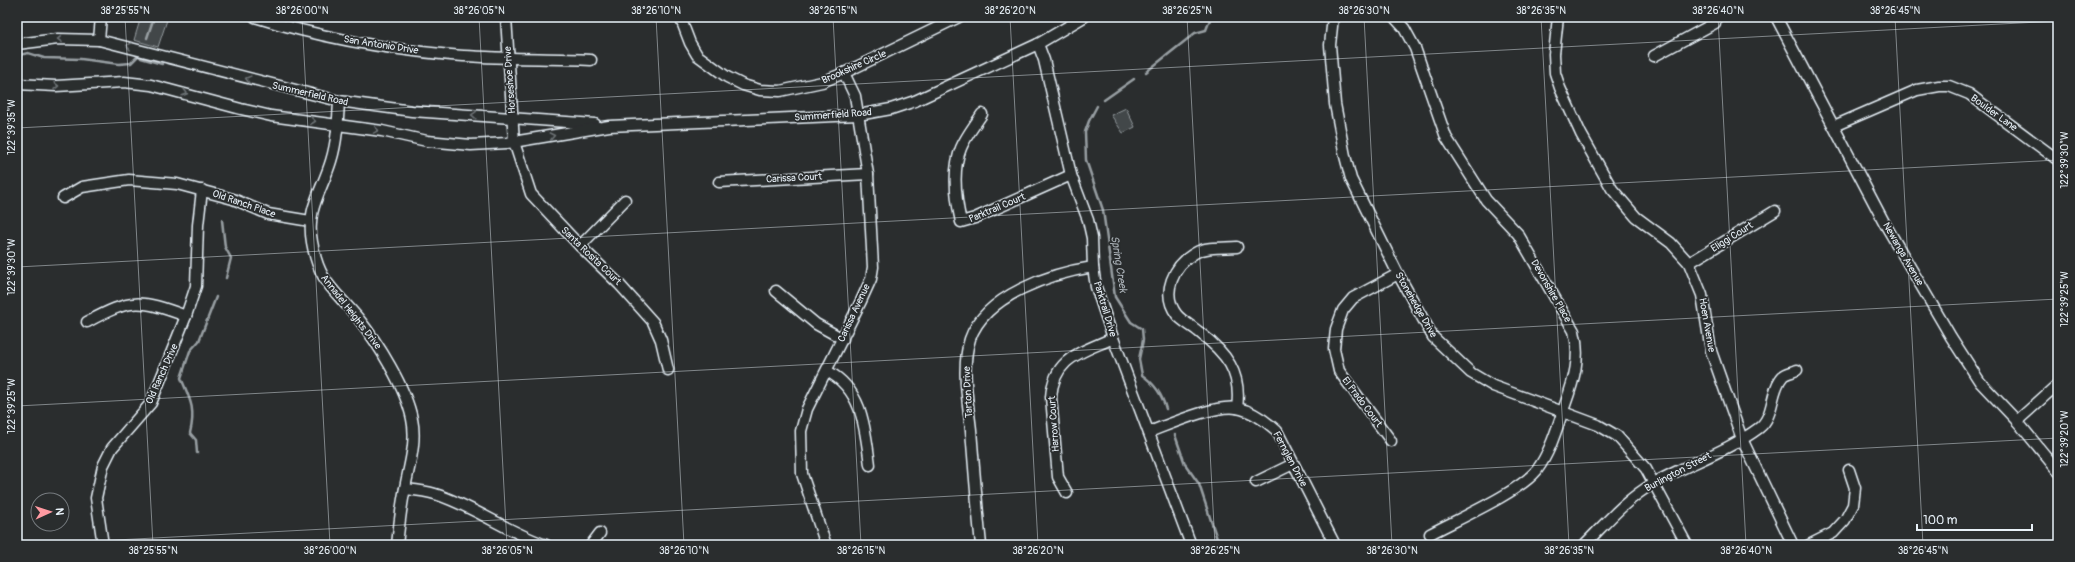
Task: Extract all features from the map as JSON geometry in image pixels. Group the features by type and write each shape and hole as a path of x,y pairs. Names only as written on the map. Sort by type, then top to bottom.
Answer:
{"street":[{"path":"99,40 101,17"},
{"name":"San Antonio Drive","path":"255,17 331,37 401,50 453,55 591,60"},
{"name":"Horseshoe Drive","path":"506,17 514,142"},
{"name":"Brookshire Circle","path":"680,17 690,43 697,55 726,77 743,85 760,90 780,91 814,84 844,73 959,17"},
{"name":"Summerfield Road","path":"17,84 56,86 124,82 151,85 241,110 271,116 382,130 427,141 471,144 514,142 609,126 858,115 891,109 915,101 1038,44 1084,17"},
{"name":"Stonehedge Drive","path":"1333,17 1330,45 1334,104 1345,156 1352,179 1398,274 1433,337 1471,373 1494,386 1598,425 1617,436 1646,469 1653,484 1665,501 1687,545"},
{"name":"Devonshire Place","path":"1394,17 1404,28 1415,48 1446,137 1486,200 1518,234 1574,331 1578,346 1577,365 1563,411 1547,453 1530,477 1521,485 1430,534"},
{"name":"Hoen Avenue","path":"1558,17 1554,54 1555,73 1560,88 1581,134 1612,189 1636,217 1671,243 1689,263 1702,295 1711,351 1742,439 1793,545"},
{"path":"1654,56 1715,23 1712,17"},
{"name":"Newanga Avenue","path":"1776,17 1885,224 1951,337 1980,382 2017,421 2058,471"},
{"name":"Summerfield Road","path":"17,44 58,39 99,40 339,101 412,111 609,126"},
{"name":"Parktrail Drive","path":"1038,44 1044,60 1071,175 1088,220 1092,238 1093,268 1096,287 1113,338 1191,545"},
{"name":"Carissa Avenue","path":"826,545 802,474 800,431 807,409 843,339 871,279 873,267 868,174 855,96 844,73"},
{"name":"Boulder Lane","path":"1834,126 1917,90 1939,86 1949,86 1969,94 2058,160"},
{"name":"Annadel Heights Drive","path":"339,101 338,124 331,162 320,188 310,221 312,243 321,274 331,290 358,318 380,348 396,378 412,419 412,452 396,545"},
{"name":"Parktrail Court","path":"982,114 961,148 958,161 958,206 961,222 975,218 1071,175"},
{"name":"Santa Rosita Court","path":"514,142 531,194 580,246 619,284 653,322 661,340 668,370"},
{"name":"Carissa Court","path":"719,182 868,174"},
{"name":"Old Ranch Place","path":"63,198 82,187 129,180 177,184 233,199 268,214 310,221"},
{"name":"Old Ranch Drive","path":"103,545 96,498 103,466 112,448 151,403 186,316 196,286 198,225 202,190"},
{"path":"580,246 625,200"},
{"name":"Eliggi Court","path":"1689,263 1775,211"},
{"path":"1237,247 1211,248 1196,252 1176,271 1170,283 1169,295 1177,315 1214,343 1227,358 1239,388 1238,408"},
{"name":"Tarton Drive","path":"981,545 966,382 970,340 982,318 1005,298 1055,275 1093,268"},
{"name":"El Prado Court","path":"1391,441 1339,371 1334,350 1336,328 1343,310 1353,298 1398,274"},
{"path":"776,291 816,324 843,339"},
{"path":"87,322 113,308 129,303 155,305 186,316"},
{"name":"Harrow Court","path":"1067,493 1058,478 1051,397 1052,385 1056,373 1062,365 1076,356 1113,338"},
{"name":"Burlington Street","path":"1585,545 1617,510 1653,484 1742,439 1761,427 1770,411 1779,382 1784,375 1797,370"},
{"path":"827,371 846,384 860,409 866,433 870,465"},
{"path":"2017,421 2058,384"},
{"name":"Fernglen Drive","path":"1149,432 1218,409 1238,408 1265,420 1277,431 1335,545"},
{"path":"1256,482 1293,464"},
{"path":"1810,545 1833,533 1848,515 1853,505 1855,488 1849,470"},
{"path":"405,489 434,494 486,516 531,540 546,545"},
{"path":"591,545 600,533"}],"shaded area":[{"path":"141,17 168,17 158,47 134,40"},
{"path":"1126,108 1135,127 1123,133 1111,115"}],"waterway":[{"path":"147,38 154,17"},
{"name":"Spring Creek","path":"1146,72 1195,33 1206,30 1211,17"},
{"path":"20,55 28,53 44,58 81,59 119,64 131,63 139,55 141,58 162,64"},
{"name":"Spring Creek","path":"1104,100 1134,79"},
{"name":"Spring Creek","path":"1097,106 1085,132 1086,160 1103,210 1115,297 1131,322 1142,329 1143,340 1139,359 1142,375 1151,382 1157,390 1166,409"},
{"path":"222,220 225,247 231,258 226,278"},
{"path":"197,453 196,440 190,433 192,425 191,404 181,378 190,351 199,341 216,297"},
{"name":"Spring Creek","path":"1175,435 1185,464 1199,484 1219,545"}]}
